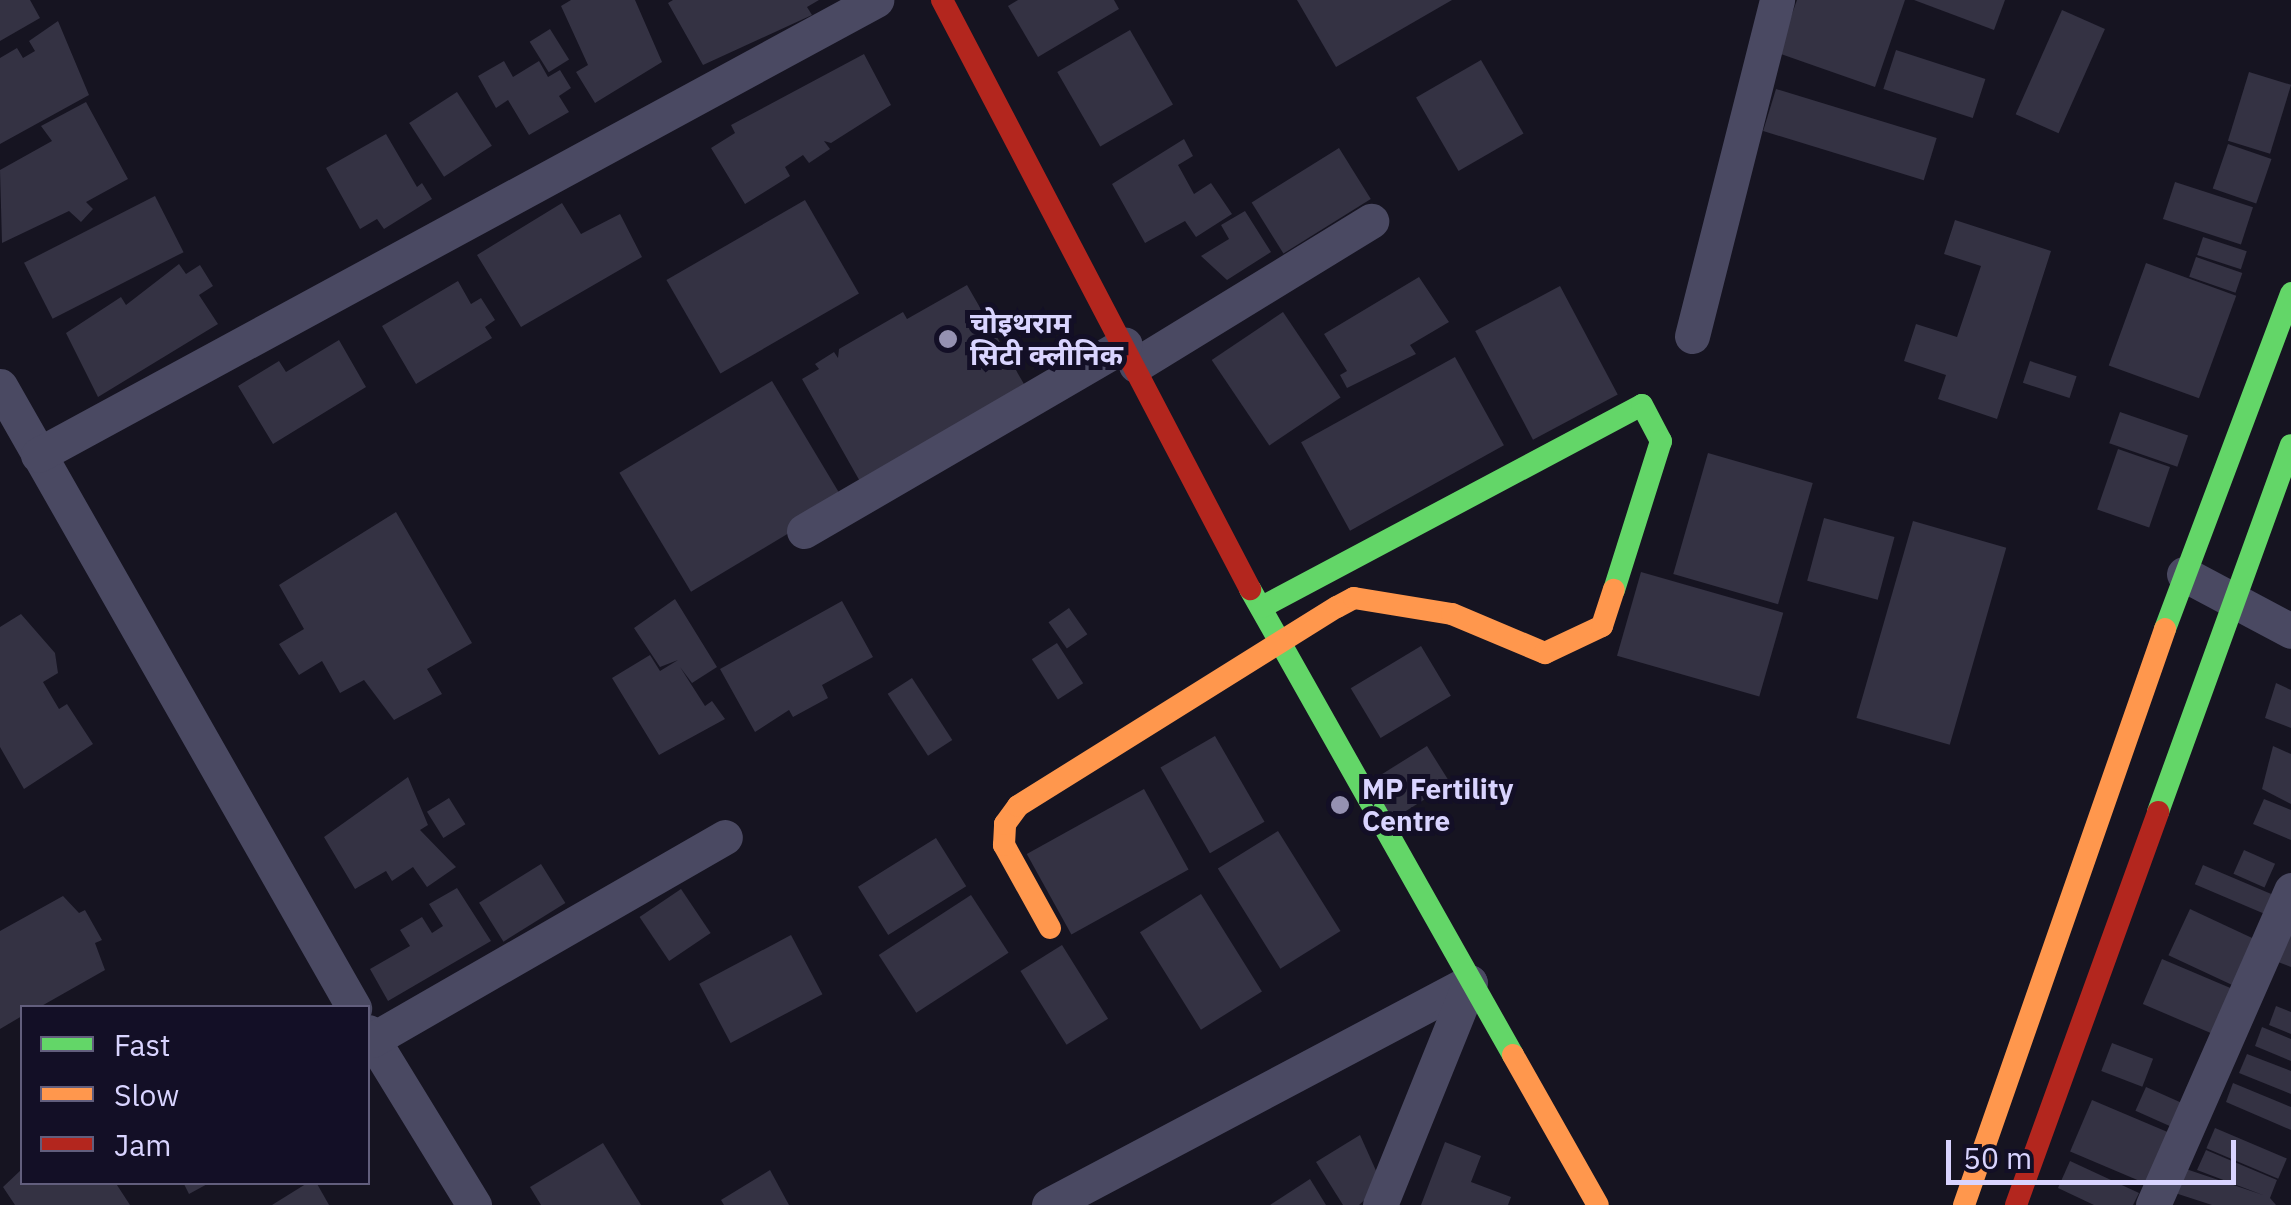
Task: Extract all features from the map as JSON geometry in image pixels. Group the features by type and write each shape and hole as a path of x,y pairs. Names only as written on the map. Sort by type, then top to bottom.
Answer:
{"street":[{"path":"38,455 876,0"},
{"path":"942,0 1278,644 1598,1205"},
{"path":"1692,336 1777,0"},
{"path":"804,530 1371,221"},
{"path":"1964,1205 2184,574 2291,293"},
{"path":"0,386 352,1005"},
{"path":"1050,928 1004,845 1005,824 1018,806 1354,598 1452,614 1545,652 1602,626 1661,441 1652,415 1642,405 1336,562 1262,607"},
{"path":"2016,1205 2291,445"},
{"path":"1336,562 1354,598"},
{"path":"2184,574 2291,631"},
{"path":"474,1205 370,1036 725,837"},
{"path":"2153,1205 2291,890"},
{"path":"1048,1205 1470,982"},
{"path":"1380,1205 1470,982"}],"building":[{"path":"0,0 30,0 40,18 0,41"},
{"path":"571,0 635,0 662,62 595,103 576,72 588,65 561,6"},
{"path":"819,0 807,7 812,15 703,65 668,3"},
{"path":"1018,0 1114,0 1119,9 1038,57 1008,6"},
{"path":"1297,0 1452,0 1336,67"},
{"path":"1797,0 1905,0 1875,87 1778,53"},
{"path":"1914,0 2005,0 1994,30"},
{"path":"2062,10 2105,29 2059,133 2016,114"},
{"path":"58,21 89,95 0,144 0,58 17,48 23,58 35,51 29,41"},
{"path":"550,29 569,60 549,72 530,42"},
{"path":"1130,30 1173,104 1100,146 1057,72"},
{"path":"1896,50 1985,79 1973,118 1883,89"},
{"path":"864,54 891,105 831,143 824,141 830,149 809,163 803,155 785,167 790,176 745,204 711,148 735,133 731,125"},
{"path":"1481,60 1524,134 1459,171 1416,98"},
{"path":"504,61 513,77 539,61 548,77 560,70 571,88 559,96 569,112 529,135 508,100 496,108 478,76"},
{"path":"2249,72 2291,85 2270,154 2228,141"},
{"path":"1776,89 1937,138 1924,180 1763,131"},
{"path":"457,92 492,146 444,177 409,123"},
{"path":"86,102 128,179 86,202 93,209 81,222 69,211 2,243 0,170 52,141 41,126"},
{"path":"386,134 417,187 422,183 432,199 384,229 377,219 360,229 326,168"},
{"path":"1184,139 1193,156 1178,165 1194,194 1211,183 1232,214 1196,237 1185,221 1145,243 1112,184"},
{"path":"2228,144 2271,159 2256,203 2213,188"},
{"path":"1339,148 1371,199 1283,253 1252,203"},
{"path":"2175,182 2253,207 2241,244 2163,219"},
{"path":"155,196 184,252 53,319 24,263"},
{"path":"805,200 859,294 720,374 666,280"},
{"path":"562,203 581,234 620,214 642,257 521,327 477,255"},
{"path":"1245,211 1271,252 1227,280 1201,256 1229,239 1221,225"},
{"path":"1955,220 2051,251 1997,419 1938,399 1946,375 1904,361 1916,324 1957,337 1981,266 1944,254"},
{"path":"2203,237 2247,251 2241,269 2197,255"},
{"path":"2196,257 2242,273 2235,293 2189,277"},
{"path":"2146,263 2236,296 2199,398 2109,365"},
{"path":"179,264 186,274 200,265 213,286 199,295 218,324 98,397 66,333 121,297 126,305"},
{"path":"1419,277 1449,322 1410,345 1416,354 1347,388 1340,375 1347,371 1324,334"},
{"path":"458,281 471,304 481,298 495,320 485,327 492,338 416,384 382,326"},
{"path":"967,285 1028,391 862,485 802,379 819,369 815,364 834,352 838,358 839,349 903,312 907,319"},
{"path":"1560,286 1618,395 1533,440 1475,331"},
{"path":"1283,312 1341,397 1269,445 1212,360"},
{"path":"339,340 366,387 273,444 238,386 279,361 286,372"},
{"path":"1455,357 1504,445 1350,531 1301,442"},
{"path":"2030,361 2077,376 2069,398 2023,383"},
{"path":"772,381 844,500 691,592 619,473"},
{"path":"2120,412 2188,435 2177,467 2109,443"},
{"path":"2118,449 2170,467 2149,527 2097,510"},
{"path":"1708,453 1813,483 1778,604 1673,574"},
{"path":"396,512 472,643 427,669 442,694 394,720 364,680 340,693 322,661 299,675 279,644 304,629 279,585"},
{"path":"1824,518 1895,537 1878,600 1807,581"},
{"path":"1913,521 2006,548 1950,745 1856,718"},
{"path":"1641,572 1783,613 1759,696 1617,656"},
{"path":"675,599 717,667 692,683 680,667 705,706 712,701 725,719 659,755 612,678 650,655 660,671 678,660 660,667 634,628"},
{"path":"842,601 873,657 822,685 828,698 793,717 789,710 755,732 720,669"},
{"path":"1069,608 1087,634 1067,649 1049,622"},
{"path":"21,614 55,653 58,673 43,682 59,709 67,704 93,744 24,789 0,747 0,627"},
{"path":"1057,643 1083,683 1058,700 1032,659"},
{"path":"1421,646 1451,696 1381,738 1351,688"},
{"path":"912,678 952,740 928,756 888,694"},
{"path":"2276,683 2291,690 2291,728 2265,718"},
{"path":"1215,736 1264,822 1210,853 1160,768"},
{"path":"1427,746 1450,783 1388,823 1364,785"},
{"path":"2273,746 2291,754 2291,804 2262,789"},
{"path":"408,777 428,825 420,830 456,867 427,887 413,867 392,881 386,871 355,889 324,837"},
{"path":"1144,789 1189,869 1071,934 1027,854"},
{"path":"449,798 465,824 443,838 427,812"},
{"path":"2264,799 2291,810 2291,840 2253,824"},
{"path":"1278,831 1341,931 1280,969 1218,869"},
{"path":"936,838 966,886 888,935 858,887"},
{"path":"2244,850 2275,864 2264,888 2233,874"},
{"path":"541,864 565,903 503,942 479,903"},
{"path":"2203,865 2275,895 2267,915 2195,884"},
{"path":"457,888 491,941 388,1001 370,969 410,946 400,930 422,917 432,933 443,926 429,904"},
{"path":"681,889 711,933 669,961 640,917"},
{"path":"1201,894 1262,992 1201,1030 1140,932"},
{"path":"971,895 1009,953 916,1013 879,955"},
{"path":"63,896 79,913 85,910 102,940 95,943 105,970 43,1005 20,1005 20,1017 0,1029 0,931"},
{"path":"2190,909 2263,943 2242,989 2168,955"},
{"path":"2291,930 2291,967 2278,962"},
{"path":"791,935 822,994 731,1043 699,984"},
{"path":"1062,945 1108,1019 1067,1045 1020,971"},
{"path":"2162,959 2237,991 2218,1036 2143,1004"},
{"path":"2276,1006 2291,1012 2291,1034 2269,1025"},
{"path":"2262,1027 2291,1039 2291,1061 2255,1046"},
{"path":"2112,1043 2153,1059 2142,1087 2101,1071"},
{"path":"2247,1054 2291,1071 2291,1094 2239,1073"},
{"path":"2233,1083 2291,1107 2291,1130 2226,1102"},
{"path":"2146,1087 2190,1107 2179,1130 2135,1111"},
{"path":"2092,1100 2169,1133 2147,1184 2070,1152"},
{"path":"2215,1128 2287,1158 2278,1179 2206,1148"},
{"path":"1360,1135 1382,1184 1359,1205 1343,1205 1316,1162"},
{"path":"1445,1142 1481,1156 1471,1182 1511,1197 1508,1205 1421,1205"},
{"path":"603,1143 641,1205 541,1205 530,1187"},
{"path":"2206,1150 2277,1180 2270,1198 2276,1205 2212,1205 2175,1193 2183,1168 2263,1195 2197,1170"},
{"path":"2070,1161 2139,1193 2133,1205 2094,1205 2058,1188"},
{"path":"770,1170 789,1205 724,1205 721,1200"},
{"path":"20,1171 20,1185 117,1185 130,1205 15,1205 3,1187"},
{"path":"1310,1179 1326,1205 1270,1205"},
{"path":"184,1185 206,1185 189,1194"},
{"path":"304,1185 318,1185 329,1205 272,1205"}],"traffic: fast":[{"path":"2165,629 2291,293"},
{"path":"1262,607 1642,405 1661,441 1614,590"},
{"path":"2158,812 2291,445"},
{"path":"1250,589 1513,1055"}],"traffic: slow":[{"path":"1050,928 1004,845 1005,824 1018,806 1337,607 1354,598 1452,614 1545,653 1602,626 1614,590"},
{"path":"1964,1205 2165,629"},
{"path":"1513,1055 1598,1205"}],"traffic: jam":[{"path":"942,0 1250,589"},
{"path":"2016,1205 2158,812"}],"place":[{"name":"चोइथराम सिटी क्लीनिक","path":"948,339"},
{"name":"MP Fertility Centre","path":"1340,805"}]}
